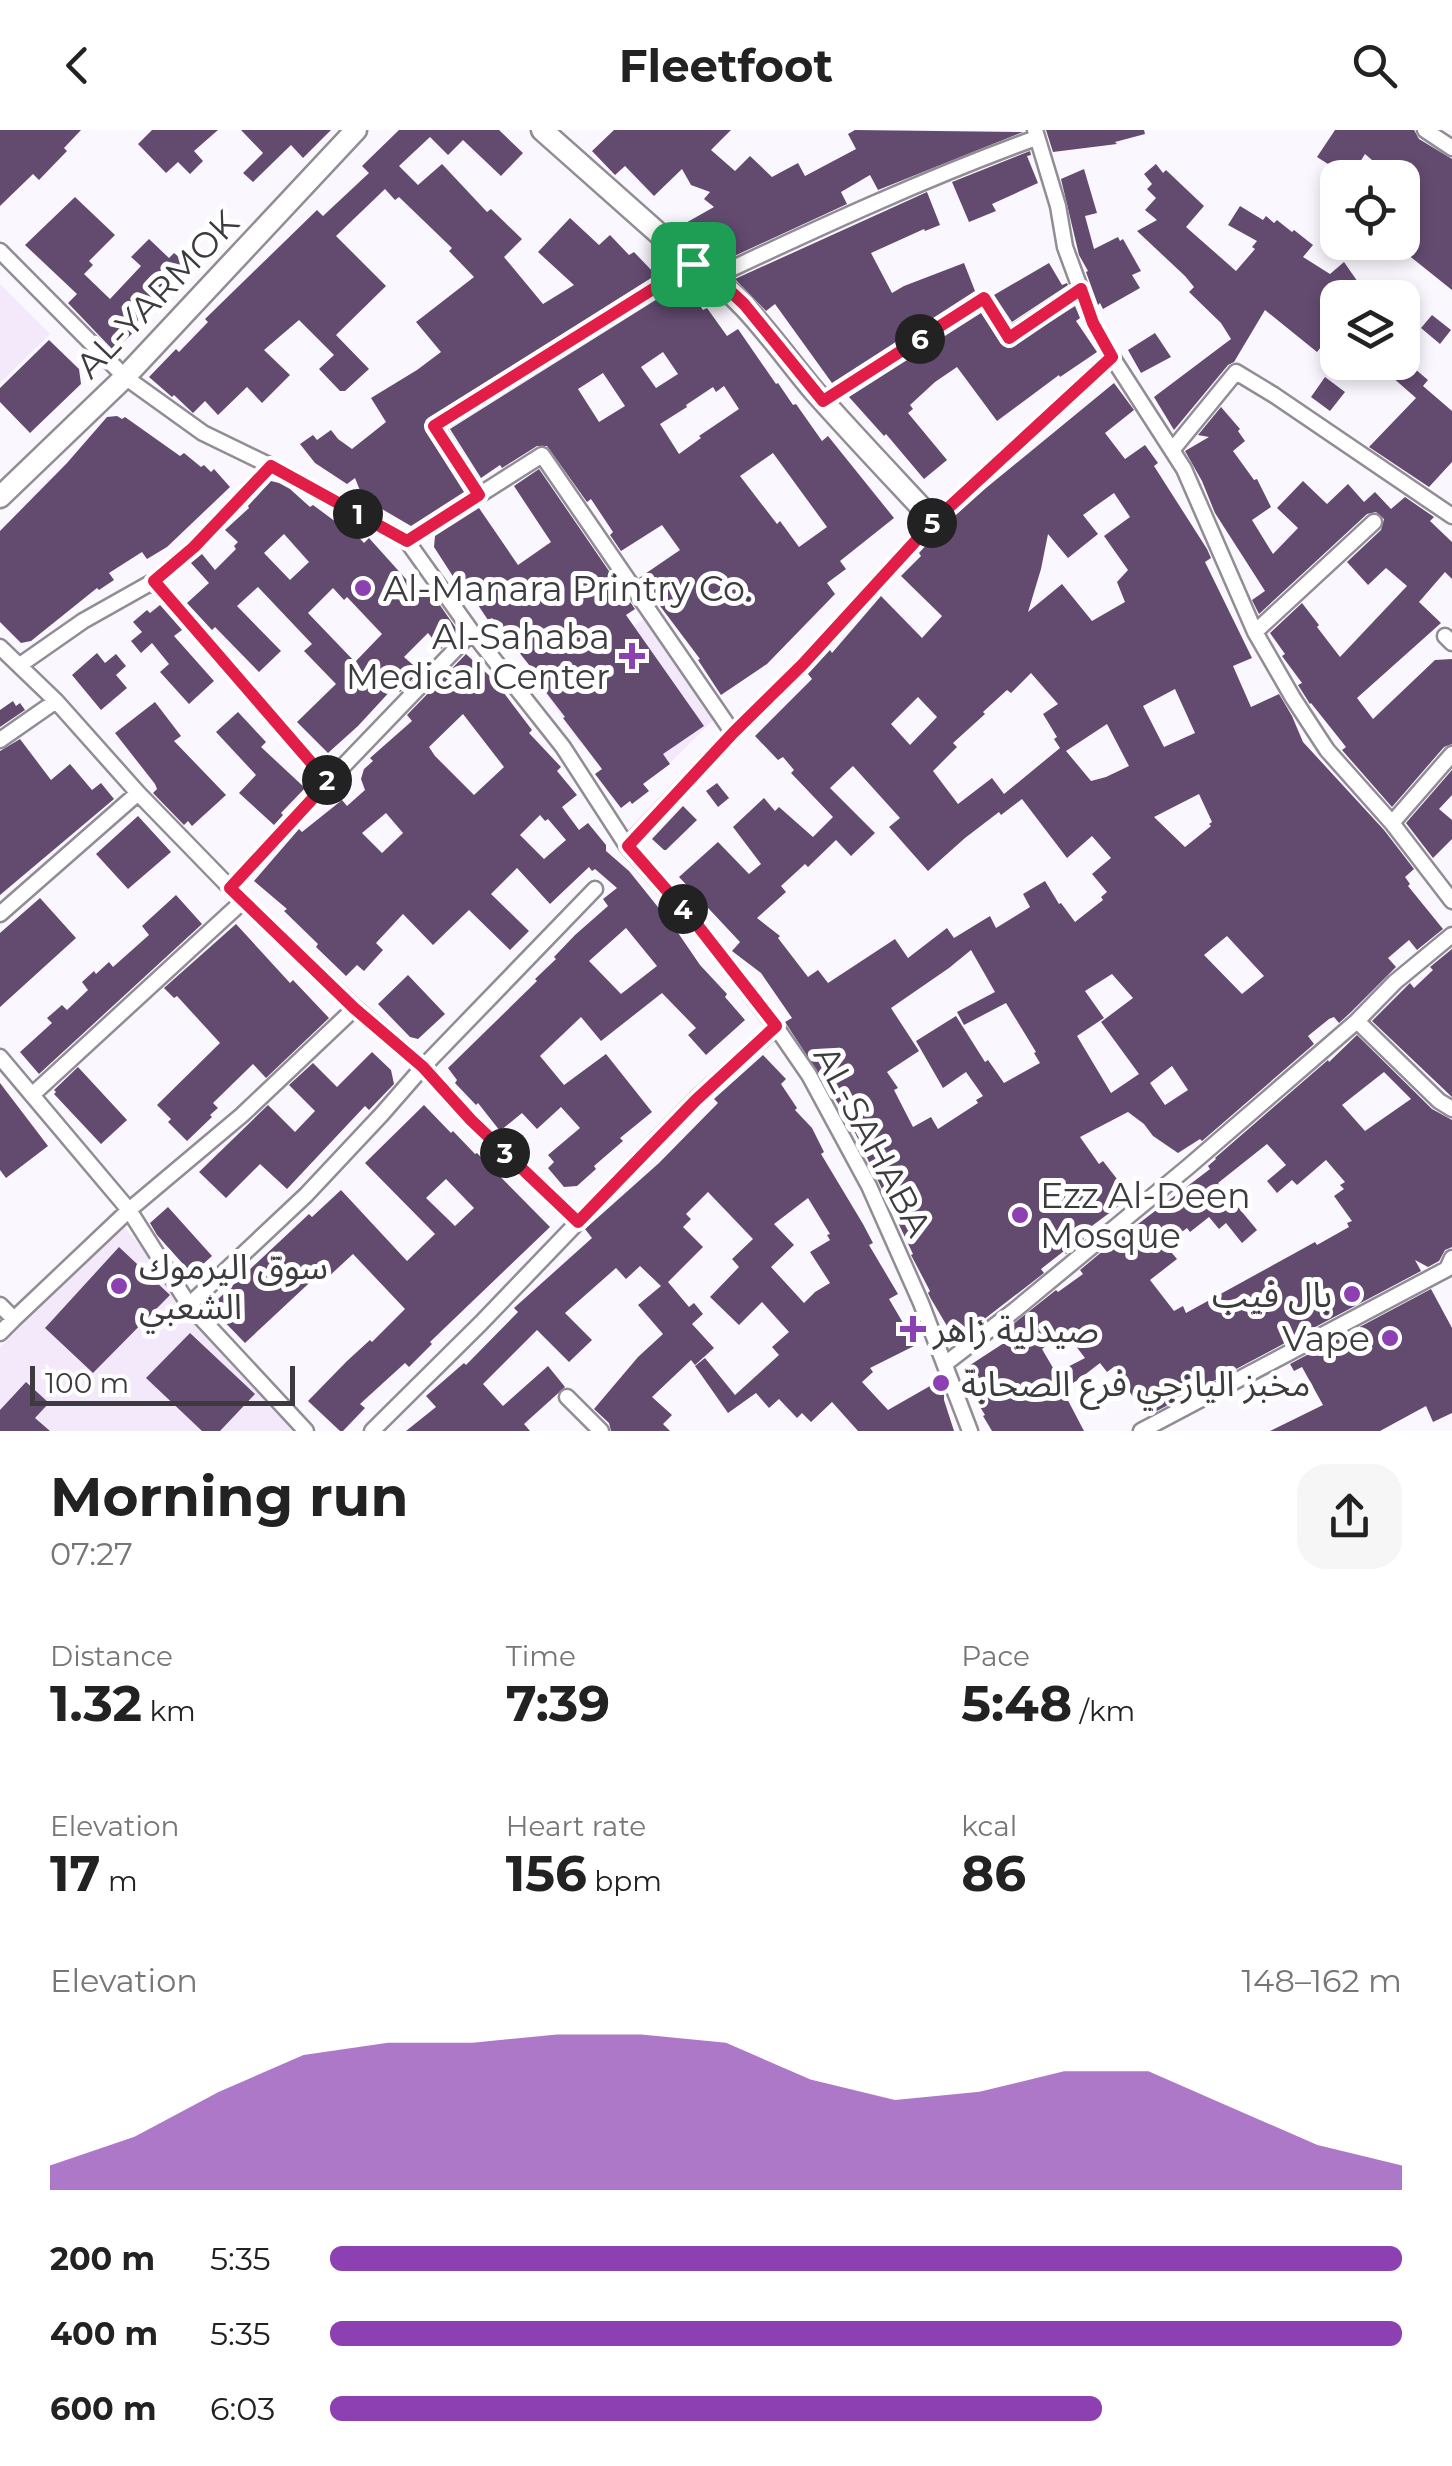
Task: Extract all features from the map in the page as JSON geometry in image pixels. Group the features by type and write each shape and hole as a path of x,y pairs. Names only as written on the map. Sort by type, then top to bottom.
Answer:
{"street":[{"name":"AL-YARMOK","path":"0,497 125,377 356,130"},
{"path":"542,130 744,304 823,401 934,521"},
{"path":"1425,130 1452,148"},
{"path":"714,276 1035,134 1058,206 1065,247 1093,323 1184,469 1255,632 1327,750 1392,823 1452,901"},
{"name":"AL-SAHABA","path":"0,251 125,377 204,434 407,541 472,632 563,747 628,846 698,926 776,1026 809,1076 868,1186 921,1303 970,1431"},
{"path":"479,495 434,426 693,264"},
{"path":"823,401 984,298 1009,338 1081,289"},
{"path":"628,846 934,521 1112,357"},
{"path":"1173,449 1236,372 1452,516"},
{"path":"407,541 542,454 733,733"},
{"path":"20,665 83,621 154,581 194,547 271,466"},
{"path":"1255,632 1374,522"},
{"path":"154,581 328,782"},
{"path":"230,888 472,632"},
{"path":"0,647 56,701 243,901 354,1008 423,1067 471,1120 578,1222"},
{"path":"0,740 56,701"},
{"path":"1392,823 1452,754"},
{"path":"0,914 138,793"},
{"path":"189,1305 306,1195 423,1067 595,890"},
{"path":"32,1095 243,901"},
{"path":"945,1364 1151,1198 1452,935"},
{"path":"0,1333 129,1210 242,1115 354,1008"},
{"path":"1357,1021 1452,1109"},
{"path":"372,1431 696,1100 776,1026"},
{"path":"0,1057 129,1210 189,1305 306,1431"},
{"path":"1141,1431 1446,1269 1452,1258"},
{"path":"0,1305 14,1318"},
{"path":"567,1397 601,1431"}],"shaded area":[{"path":"0,284 50,334 0,383"},
{"name":"Al-Sahaba Medical Center","path":"644,619 714,719 669,764 630,708 580,743 545,692"},
{"name":"سوق اليرموك الشعبي","path":"123,1226 307,1431 0,1431 0,1347"}],"building":[{"path":"0,130 81,130 39,180 33,174 0,206"},
{"path":"152,130 218,130 194,151 203,161 190,174 178,162 166,173 138,144"},
{"path":"241,130 331,130 303,158 291,145 253,182 243,173 263,153"},
{"path":"399,130 499,130 523,153 501,176 463,140 448,155 430,137 399,166 418,185 442,164 487,212 491,209 522,239 504,257 543,304 574,285 538,252 570,218 599,245 610,235 656,275 429,418 424,425 426,432 464,492 411,526 363,498 355,478 347,484 315,463 300,444 313,435 317,440 331,430 352,449 386,422 371,398 441,352 416,322 474,277 449,251 452,248 399,197 395,200 385,189 336,236 386,286 336,335 369,369 345,391 340,391 319,369 334,355 299,320 264,350 290,375 262,403 247,387 218,415 205,401 193,413 149,377 176,349 179,352 208,322 205,319 317,210 323,216 369,173 362,166"},
{"path":"614,130 731,130 711,150 735,171 750,156 772,177 798,163 805,176 856,149 848,134 855,130 1023,132 878,190 870,175 841,192 847,204 717,264 675,229 714,207 704,199 710,192 691,185 682,169 654,196 625,166 615,175 592,151"},
{"path":"1046,130 1144,130 1145,134 1117,144 1053,152"},
{"path":"1335,130 1414,130 1419,139 1452,159 1452,290 1414,260 1420,260 1420,160 1372,160 1365,154 1361,160 1317,157"},
{"path":"1030,151 1027,156 1038,183 992,204 996,211 969,222 952,182"},
{"path":"1156,164 1204,206 1186,227 1236,271 1257,241 1228,225 1240,206 1263,220 1266,216 1274,223 1277,220 1313,245 1303,257 1330,274 1344,262 1357,280 1320,280 1317,352 1265,310 1234,362 1174,430 1154,397 1231,339 1221,323 1189,292 1194,287 1185,276 1137,231 1157,220 1145,210 1156,198 1147,189 1152,184 1144,174"},
{"path":"1084,169 1097,213 1085,216 1094,249 1118,237 1123,239 1141,271 1132,275 1140,288 1103,309 1079,255 1061,179"},
{"path":"927,192 940,225 871,253 892,293 964,263 975,291 832,383 775,304 766,311 735,279"},
{"path":"75,197 115,235 89,261 93,265 84,274 110,299 141,266 131,257 149,239 169,258 174,253 190,266 114,351 68,303 77,294 25,245"},
{"path":"1049,263 1062,285 1068,285 1012,322 994,295"},
{"path":"678,286 703,310 707,308 727,336 738,329 822,441 828,436 894,518 840,561 846,569 827,583 835,594 767,664 721,695 700,659 639,578 680,550 662,525 621,551 591,499 587,502 547,446 537,446 481,478 450,429","holes":["663,352 678,374 656,388 641,367","603,373 625,406 599,422 578,389","724,386 739,409 679,454 660,424 713,387 716,392","773,453 827,527 799,547 740,476"]},
{"path":"1075,306 1080,318 1076,321 1097,352 997,421 957,367 910,405 913,409 908,413 947,460 924,479 849,397 981,313 1001,344 1011,347"},
{"path":"1432,315 1451,330 1440,344 1421,328"},
{"path":"1155,333 1171,357 1141,373 1128,350"},
{"path":"49,340 79,369 81,384 30,433 0,402 0,388"},
{"path":"1420,373 1428,380 1423,386 1452,411 1452,462 1429,487 1369,447 1416,398 1396,380 1420,380"},
{"path":"1323,380 1345,392 1330,411 1311,397"},
{"path":"1114,383 1134,410 1105,433 1125,459 1145,445 1158,463 1154,466 1207,549 1211,558 1205,562 1252,658 1233,666 1251,707 1279,694 1303,742 1384,830 1414,869 1405,877 1408,886 1443,929 1417,950 1409,940 1388,958 1396,967 1350,1013 1339,1023 1334,1017 1329,1019 1308,1036 1314,1044 1202,1141 1178,1153 1128,1112 1080,1137 1099,1164 1103,1161 1131,1197 1081,1234 1084,1239 1041,1269 1044,1273 956,1341 928,1293 849,1120 785,1022 792,1018 761,973 732,951 740,942 679,877 718,842 749,874 761,864 733,827 764,798 775,811 779,807 813,837 833,817 791,773 794,770 783,757 778,760 755,736 812,679 808,674 830,650 832,653 881,596 922,638 942,616 901,576 936,534","holes":["1114,493 1130,517 1104,536 1128,570 1117,582 1125,602 1092,621 1062,584 1028,612 1048,534 1068,558 1098,534 1083,515","1031,673 1058,704 1043,714 1060,748 1004,794 992,778 958,804 933,771 957,747 953,743 1007,690 1011,693","1175,689 1195,733 1164,747 1143,706","918,697 937,717 910,745 891,724","1107,724 1129,766 1091,781 1066,751","853,766 900,818 889,827 928,871 965,838 1022,799 1067,858 1092,836 1111,858 1092,874 1107,892 1101,897 1103,900 1075,922 1045,881 1023,894 1030,907 996,928 990,916 954,938 947,928 908,958 895,939 828,983 818,970 808,977 780,936 757,918 786,892 781,886 836,840 851,856 875,833 830,788","1199,794 1211,826 1185,847 1154,817","1227,936 1264,976 1242,994 1204,955","971,950 995,992 957,1012 964,1025 1006,1003 1040,1063 1004,1083 988,1060 985,1062 956,1016 916,1041 943,1088 966,1072 983,1096 938,1129 931,1117 913,1127 894,1090 898,1088 887,1072 919,1051 891,1008","1112,974 1133,998 1101,1022 1139,1074 1111,1093 1077,1036 1104,1018 1085,991","1172,1066 1188,1090 1165,1105 1150,1083"]},
{"path":"1221,407 1245,441 1233,451 1257,479 1271,507 1252,520 1273,554 1298,528 1277,508 1303,481 1327,504 1348,484 1364,502 1375,492 1391,509 1405,497 1434,517 1430,521 1452,542 1452,579 1445,572 1419,602 1441,623 1357,698 1373,719 1435,660 1452,659 1452,744 1444,747 1392,807 1342,750 1346,747 1310,704 1298,685 1302,683 1270,633 1302,603 1340,657 1407,586 1386,568 1368,585 1347,562 1381,530 1384,519 1376,512 1367,514 1259,614 1252,600 1265,591 1215,513 1185,451 1209,437 1198,435"},
{"path":"107,417 125,417 180,456 184,453 201,467 204,465 211,472 214,469 230,487 167,547 147,559 142,552 109,573 114,580 97,588 31,641 21,643 0,622 0,531"},
{"path":"539,469 635,609 626,615 704,726 663,754 670,764 643,784 649,791 621,808 595,774 602,769 563,718 545,691 548,689 492,618 488,620 457,576 454,578 434,547 435,536 479,508 518,565 551,542 514,486"},
{"path":"271,481 290,489 340,525 344,521 364,543 369,538 422,597 430,591 458,631 441,649 428,633 404,657 420,671 400,692 394,687 328,753 297,722 336,684 304,651 312,644 258,587 237,606 281,651 259,672 187,603 209,583 191,563 202,554 215,570 236,549 238,542 225,530","holes":["284,534 309,562 290,580 264,553","333,588 344,600 347,597 382,634 355,662 308,613"]},
{"path":"160,605 182,630 174,636 214,681 189,704 160,672 169,664 152,643 141,653 131,641 142,632 133,622"},
{"path":"97,653 105,663 116,654 126,666 116,675 127,688 101,710 72,675"},
{"path":"466,654 494,680 532,730 529,733 561,767 557,771 577,795 562,807 579,830 588,823 606,845 606,851 629,871 745,1020 706,1055 688,1035 696,1028 662,993 601,1041 581,1017 540,1056 564,1085 606,1054 652,1112 620,1138 623,1141 577,1186 564,1187 548,1168 554,1162 548,1155 580,1128 561,1107 537,1129 522,1113 500,1131 478,1103 455,1083 457,1080 448,1068 537,981 575,935 608,906 603,899 617,888 589,867 550,904 517,868 491,894 529,931 510,950 469,910 433,945 403,914 376,943 383,950 364,971 357,965 346,976 284,911 287,909 254,881 299,829 302,832 342,800 347,806 365,790 361,779 364,769 373,761 370,758 412,721 407,715","holes":["463,714 504,767 474,795 429,747","386,813 403,833 382,853 362,833","540,815 566,840 544,859 520,835","626,928 657,966 621,994 589,961"]},
{"path":"13,701 25,710 0,727 0,710"},
{"path":"155,702 181,736 174,741 226,795 192,826 188,821 184,825 153,793 157,789 155,784 115,733"},
{"path":"238,712 266,742 261,747 305,788 274,825 239,793 256,775 216,732"},
{"path":"20,739 51,780 70,764 92,790 101,783 114,799 0,895 0,751"},
{"path":"1452,770 1452,795 1439,809 1452,820 1452,839 1433,858 1406,823"},
{"path":"717,783 729,798 718,807 706,791"},
{"path":"683,806 697,820 664,850 652,839"},
{"path":"138,816 171,852 128,889 96,854"},
{"path":"176,895 202,924 39,1074 20,1052 52,1023 47,1018 62,1005 67,1010 88,990 82,982 94,971 96,974 109,962 113,967 149,935 142,926"},
{"path":"40,898 76,938 0,1007 0,933"},
{"path":"236,924 290,983 293,980 329,1018 266,1078 253,1064 213,1103 218,1108 212,1117 187,1141 157,1105 220,1043 177,996 174,998 164,988"},
{"path":"1452,949 1452,1097 1372,1021 1410,983 1414,988 1433,970 1430,967"},
{"path":"408,975 445,1014 418,1039 410,1037 378,1004"},
{"path":"1357,1035 1432,1109 1452,1120 1452,1247 1428,1267 1415,1260 1421,1271 1153,1413 1147,1401 1138,1406 1115,1366 1107,1372 1100,1363 1062,1389 1084,1431 992,1431 968,1387 971,1385 964,1369 1007,1341 1002,1333 1083,1274 1080,1270 1104,1250 1210,1169 1208,1166 1215,1158","holes":["1384,1072 1411,1099 1365,1131 1342,1105","1267,1144 1286,1165 1267,1181 1277,1193 1292,1180 1297,1185 1326,1160 1345,1182 1340,1185 1344,1189 1334,1196 1352,1221 1347,1223 1349,1227 1317,1245 1315,1242 1186,1313 1183,1306 1174,1311 1150,1280 1177,1259 1165,1245 1209,1217 1219,1229 1226,1223 1242,1243 1257,1230 1218,1183","1065,1332 1085,1358 1056,1373 1042,1349"]},
{"path":"372,1052 391,1070 394,1084 369,1110 365,1106 287,1189 260,1164 226,1198 199,1172 268,1105 295,1132 315,1111 289,1085 313,1063 337,1087"},
{"path":"763,1055 786,1079 781,1084 795,1110 812,1128 824,1152 821,1154 873,1243 869,1245 898,1294 889,1299 916,1345 870,1368 873,1372 862,1382 888,1410 937,1382 954,1431 858,1431 832,1402 811,1422 802,1413 797,1418 779,1399 769,1408 756,1393 728,1413 695,1366 705,1358 735,1395 779,1355 772,1347 789,1332 762,1302 739,1325 710,1297 739,1267 732,1259 753,1239 708,1192 686,1214 691,1219 683,1227 703,1247 668,1282 689,1307 694,1303 703,1314 692,1324 714,1348 695,1365 691,1360 652,1397 672,1415 663,1424 670,1431 611,1431 609,1423 594,1409 663,1334 638,1305 661,1286 640,1266 626,1279 616,1268 565,1313 592,1340 569,1362 537,1330 483,1384 503,1406 548,1366 565,1387 524,1424 530,1431 406,1431 436,1407 426,1396 466,1365 518,1312 514,1308 592,1238 585,1229 659,1163 718,1103 714,1099","holes":["808,1198 830,1240 810,1252 830,1283 804,1303 771,1267 794,1245 774,1224"]},
{"path":"78,1067 127,1120 101,1144 54,1094"},
{"path":"0,1083 48,1146 6,1178 0,1170"},
{"path":"424,1105 550,1227 409,1367 405,1363 360,1404 365,1408 340,1431 308,1401 405,1309 353,1254 326,1279 320,1273 245,1343 214,1311 221,1304 217,1300 309,1214 312,1217 341,1190 407,1261 435,1234 365,1163","holes":["446,1179 474,1208 455,1226 426,1198"]},
{"path":"168,1207 212,1256 192,1274 150,1223"},
{"path":"119,1247 170,1295 93,1373 45,1328"},
{"path":"1431,1289 1452,1328 1452,1413 1433,1422 1426,1406 1380,1431 1270,1431 1323,1405 1302,1367 1294,1371 1290,1364"},
{"path":"190,1333 255,1394 220,1431 202,1431 146,1378"},
{"path":"26,1382 49,1403 35,1418 50,1431 0,1431 0,1410"}],"place":[{"name":"Al-Manara Printry Co.","path":"363,588"},
{"name":"Al-Sahaba Medical Center","path":"632,656"},
{"name":"Ezz Al-Deen Mosque","path":"1020,1215"},
{"name":"سوق اليرموك الشعبي","path":"119,1286"},
{"name":"بال فيب","path":"1352,1294"},
{"name":"صيدلية زاهر","path":"913,1329"},
{"name":"Vape","path":"1390,1338"},
{"name":"مخبز اليازجي فرع الصحابة","path":"941,1383"}],"route":[{"path":"693,264 714,276 744,304 823,401 984,298 1009,338 1081,289 1093,323 1112,357 933,522 628,846 698,926 776,1026 696,1100 578,1222 471,1120 423,1067 354,1008 230,888 328,782 154,581 194,547 271,466 407,541 479,495 434,426 693,264"}]}
